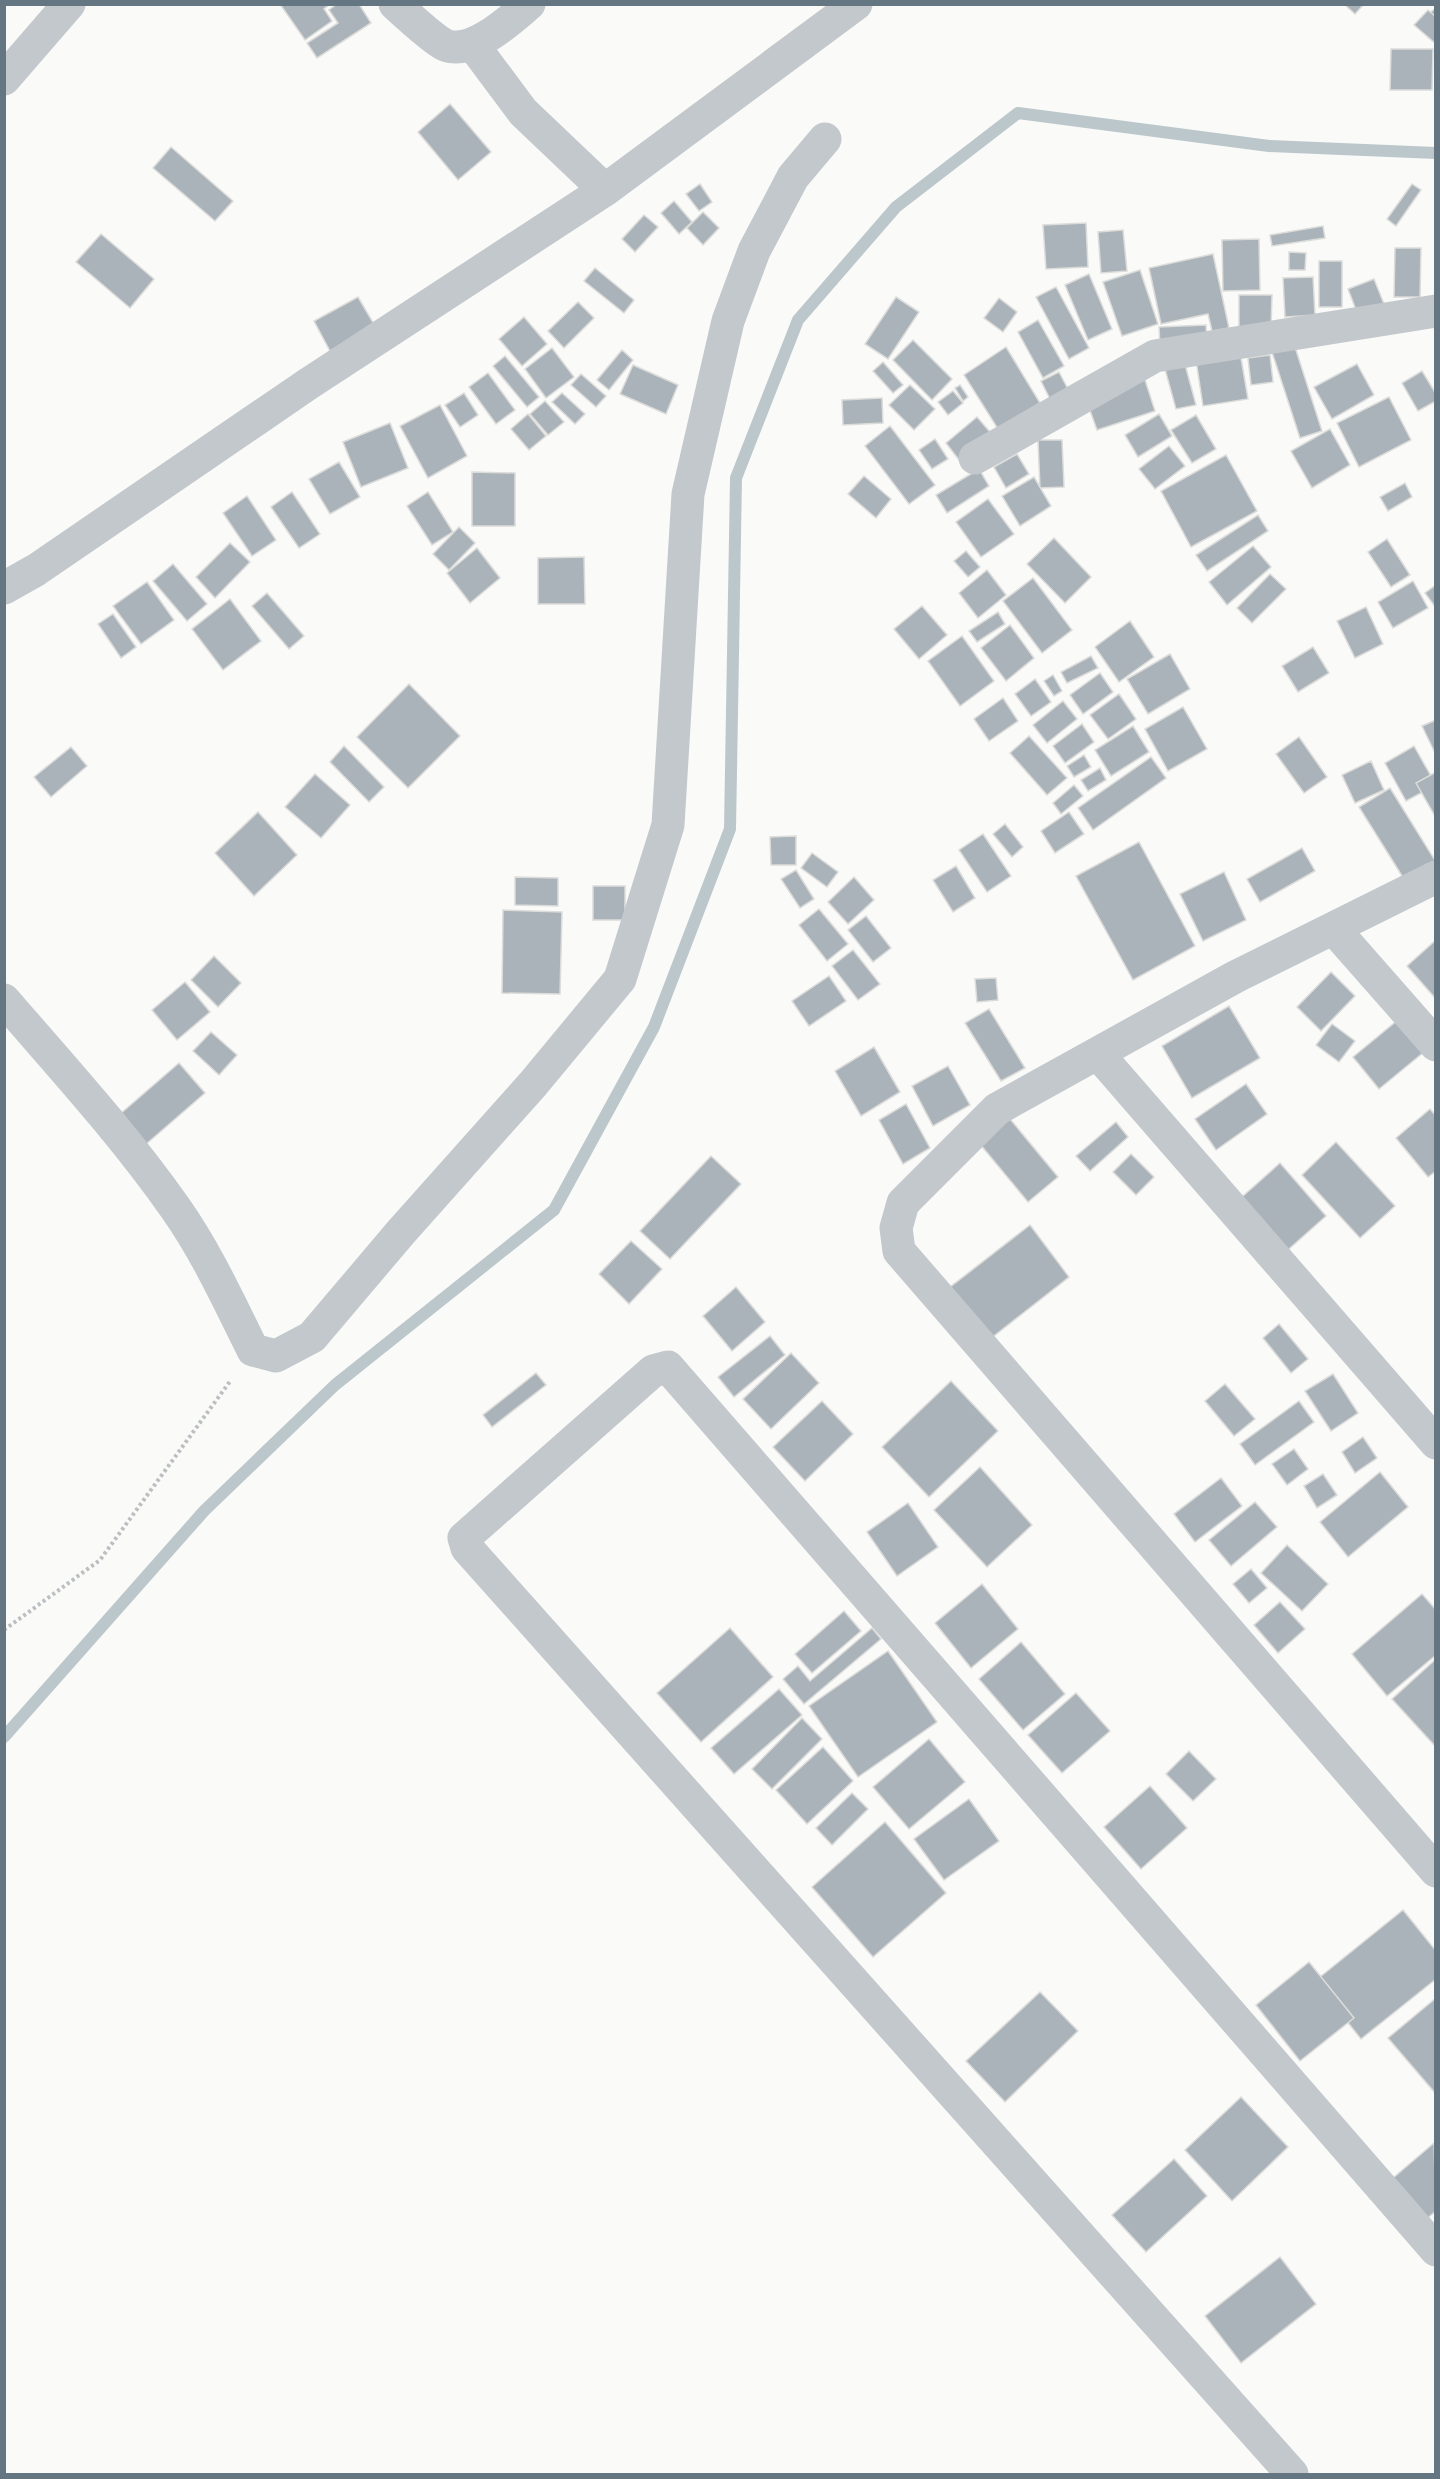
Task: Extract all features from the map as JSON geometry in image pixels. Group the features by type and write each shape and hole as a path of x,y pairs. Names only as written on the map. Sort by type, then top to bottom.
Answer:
{"street":[{"path":"4,79 69,4"},
{"path":"394,4 446,45 473,45 493,34 529,4"},
{"path":"4,588 36,570 308,384 605,190 856,4"},
{"path":"473,45 523,112 605,190"},
{"path":"4,1000 113,1126 177,1210 207,1259 253,1350 276,1356 312,1336 533,1084 620,978 668,825 688,494 728,321 754,251 793,177 825,139"},
{"path":"975,458 1155,356 1436,311"},
{"path":"1436,877 1235,977 1099,1055 997,1109 903,1203 896,1228 899,1251 1436,1871"},
{"path":"1334,929 1436,1045"},
{"path":"1099,1055 1436,1443"},
{"path":"1292,2475 467,1548 464,1538 652,1371 668,1366 1436,2250"}],"path":[{"path":"4,1630 100,1560 253,1350"}],"building":[{"path":"280,4 330,4 324,9 332,21 305,40"},
{"path":"337,4 359,4 371,23 317,58 307,43 338,23 329,10"},
{"path":"1344,4 1364,4 1355,14"},
{"path":"1436,8 1436,23 1428,14"},
{"path":"1428,10 1436,17 1436,44 1414,25"},
{"path":"1391,49 1433,49 1432,90 1390,90"},
{"path":"450,104 491,152 458,180 418,132"},
{"path":"171,147 233,201 215,221 153,168"},
{"path":"700,184 712,202 699,211 686,194"},
{"path":"1412,184 1421,190 1396,226 1387,219"},
{"path":"674,201 692,222 679,234 661,213"},
{"path":"703,212 719,228 703,245 687,228"},
{"path":"644,215 658,227 635,252 622,239"},
{"path":"1086,223 1088,267 1046,269 1043,225"},
{"path":"1323,226 1325,238 1272,246 1270,235"},
{"path":"1123,230 1127,271 1101,273 1098,232"},
{"path":"101,234 154,279 130,308 76,262"},
{"path":"1259,239 1260,290 1223,291 1222,240"},
{"path":"1395,248 1421,248 1420,297 1394,297"},
{"path":"1289,252 1306,253 1305,270 1289,270"},
{"path":"1213,254 1229,328 1212,331 1208,314 1161,324 1149,268"},
{"path":"1319,261 1342,261 1342,307 1319,307"},
{"path":"595,268 634,300 624,313 584,281"},
{"path":"1140,270 1158,324 1122,336 1103,282"},
{"path":"1089,274 1112,329 1088,340 1065,285"},
{"path":"1313,277 1315,315 1285,317 1283,278"},
{"path":"1374,279 1384,304 1358,315 1348,289"},
{"path":"1056,287 1089,348 1069,359 1036,297"},
{"path":"1239,295 1272,295 1271,327 1239,327"},
{"path":"358,297 375,326 330,351 314,321"},
{"path":"896,297 919,312 888,359 865,344"},
{"path":"999,298 1017,312 1003,332 984,318"},
{"path":"578,302 594,318 564,348 548,331"},
{"path":"524,317 547,344 522,366 499,339"},
{"path":"1038,320 1064,366 1043,378 1018,332"},
{"path":"1206,325 1207,344 1160,346 1159,327"},
{"path":"913,340 952,379 932,400 893,360"},
{"path":"1294,344 1322,431 1300,438 1272,352"},
{"path":"1006,347 1040,403 998,429 964,375"},
{"path":"552,348 574,377 546,398 525,369"},
{"path":"622,350 633,360 609,390 597,380"},
{"path":"1240,352 1248,399 1203,406 1196,360"},
{"path":"1270,355 1273,382 1251,385 1248,358"},
{"path":"505,356 539,397 527,407 493,366"},
{"path":"1183,357 1196,405 1176,409 1163,362"},
{"path":"883,362 903,385 893,393 873,371"},
{"path":"1357,364 1374,395 1332,419 1314,387"},
{"path":"633,365 678,385 666,414 620,394"},
{"path":"1422,371 1436,394 1436,401 1418,411 1402,383"},
{"path":"1059,372 1070,393 1052,403 1041,381"},
{"path":"488,373 515,410 496,424 469,387"},
{"path":"581,374 606,396 596,407 571,385"},
{"path":"1145,380 1155,411 1097,430 1086,399"},
{"path":"910,385 935,409 914,430 889,405"},
{"path":"960,385 968,397 963,401 955,388"},
{"path":"953,391 963,403 948,415 938,402"},
{"path":"464,393 478,415 460,427 445,405"},
{"path":"562,393 585,414 575,424 552,402"},
{"path":"1389,397 1411,440 1359,467 1337,423"},
{"path":"882,398 883,423 843,425 842,400"},
{"path":"545,401 564,422 548,435 530,414"},
{"path":"440,405 467,456 428,478 400,426"},
{"path":"528,414 546,436 529,450 511,429"},
{"path":"1159,414 1172,436 1138,457 1125,435"},
{"path":"1196,415 1216,449 1192,463 1171,430"},
{"path":"977,417 995,438 963,465 946,443"},
{"path":"390,423 408,468 361,487 343,442"},
{"path":"890,426 935,485 909,504 865,446"},
{"path":"1330,429 1350,465 1312,488 1291,451"},
{"path":"935,439 948,459 932,469 919,450"},
{"path":"1038,440 1062,440 1064,487 1040,488"},
{"path":"1169,446 1185,466 1155,489 1139,469"},
{"path":"1017,454 1029,474 1006,488 994,467"},
{"path":"1226,455 1257,511 1191,547 1161,491"},
{"path":"339,462 360,497 330,514 309,479"},
{"path":"979,469 989,486 947,513 936,495"},
{"path":"472,472 515,473 515,526 472,526"},
{"path":"864,476 891,499 876,518 848,494"},
{"path":"1034,477 1051,506 1020,526 1002,496"},
{"path":"1405,483 1412,497 1388,511 1380,497"},
{"path":"292,492 320,534 299,548 271,507"},
{"path":"428,492 453,532 432,545 407,506"},
{"path":"247,496 276,540 252,556 223,513"},
{"path":"988,499 1014,534 981,557 956,522"},
{"path":"1258,515 1268,531 1207,571 1196,555"},
{"path":"459,527 475,543 449,570 433,554"},
{"path":"1054,538 1091,577 1065,603 1027,564"},
{"path":"1387,539 1410,575 1391,587 1368,552"},
{"path":"230,543 250,562 215,598 196,577"},
{"path":"1253,546 1271,567 1227,605 1209,582"},
{"path":"477,548 500,578 470,603 447,573"},
{"path":"966,551 980,567 968,577 954,561"},
{"path":"584,557 585,604 538,604 538,558"},
{"path":"173,564 207,604 187,621 153,581"},
{"path":"987,570 1006,595 978,618 959,593"},
{"path":"1270,574 1286,589 1252,623 1237,608"},
{"path":"1033,578 1072,630 1042,653 1003,601"},
{"path":"1413,581 1428,608 1393,628 1378,602"},
{"path":"147,582 174,620 141,644 113,606"},
{"path":"1436,585 1436,608 1425,593"},
{"path":"267,593 304,636 289,649 252,606"},
{"path":"230,599 261,641 223,670 192,629"},
{"path":"922,606 947,635 919,659 894,629"},
{"path":"1366,607 1383,644 1355,658 1337,621"},
{"path":"998,612 1005,624 977,642 969,631"},
{"path":"113,614 136,647 121,658 98,624"},
{"path":"1130,621 1154,657 1119,682 1095,647"},
{"path":"1010,625 1034,658 1006,681 981,648"},
{"path":"962,636 994,681 960,706 928,661"},
{"path":"1313,647 1329,673 1298,692 1282,666"},
{"path":"1170,654 1190,689 1148,714 1127,679"},
{"path":"1091,656 1098,668 1067,683 1061,672"},
{"path":"1100,673 1113,692 1083,714 1070,695"},
{"path":"1053,675 1062,691 1054,696 1044,681"},
{"path":"1035,679 1051,702 1031,716 1015,694"},
{"path":"409,684 460,736 408,788 357,737"},
{"path":"1119,694 1136,719 1108,739 1090,715"},
{"path":"1003,698 1018,721 989,741 974,719"},
{"path":"1063,701 1077,719 1047,743 1033,725"},
{"path":"1183,707 1207,749 1168,771 1145,729"},
{"path":"1436,720 1436,755 1422,726"},
{"path":"1082,724 1094,742 1065,763 1053,746"},
{"path":"1133,726 1149,752 1111,776 1095,750"},
{"path":"1029,736 1067,778 1047,795 1010,753"},
{"path":"1299,737 1327,777 1304,793 1276,754"},
{"path":"344,746 384,787 369,802 330,762"},
{"path":"1414,746 1436,785 1406,801 1385,763"},
{"path":"71,747 87,766 51,797 34,777"},
{"path":"1084,755 1091,767 1074,777 1067,766"},
{"path":"1151,757 1166,778 1093,830 1078,808"},
{"path":"1371,761 1384,790 1355,803 1342,775"},
{"path":"1100,768 1106,780 1088,791 1081,780"},
{"path":"1436,772 1436,815 1435,816 1416,783"},
{"path":"315,774 350,805 321,838 285,807"},
{"path":"1074,785 1083,796 1061,814 1053,803"},
{"path":"1390,788 1436,862 1409,887 1359,807"},
{"path":"258,812 297,855 254,896 215,853"},
{"path":"1069,812 1084,834 1055,853 1041,831"},
{"path":"1005,824 1023,847 1012,857 993,834"},
{"path":"983,834 1011,876 987,892 959,850"},
{"path":"796,836 796,865 771,865 770,837"},
{"path":"1139,842 1195,946 1133,980 1076,876"},
{"path":"1302,848 1315,871 1260,902 1247,879"},
{"path":"812,853 838,872 827,887 801,868"},
{"path":"956,866 975,898 953,912 933,880"},
{"path":"796,870 814,899 800,908 781,879"},
{"path":"1224,872 1246,920 1203,941 1180,894"},
{"path":"515,877 558,878 558,906 515,905"},
{"path":"854,877 874,900 848,924 828,902"},
{"path":"593,886 625,886 625,920 593,920"},
{"path":"819,909 848,944 827,961 799,925"},
{"path":"503,910 562,912 560,994 502,993"},
{"path":"866,916 891,948 873,962 848,930"},
{"path":"1436,940 1436,999 1407,966"},
{"path":"853,950 880,984 858,1000 832,966"},
{"path":"214,956 241,983 218,1007 191,980"},
{"path":"1331,972 1355,996 1321,1031 1297,1007"},
{"path":"829,976 846,1001 809,1026 792,1001"},
{"path":"996,978 998,1000 977,1002 975,979"},
{"path":"185,982 210,1012 177,1040 152,1010"},
{"path":"1229,1006 1260,1058 1192,1098 1162,1046"},
{"path":"989,1009 1025,1068 1001,1081 965,1023"},
{"path":"1399,1019 1424,1052 1379,1089 1353,1057"},
{"path":"1332,1024 1355,1041 1339,1062 1316,1045"},
{"path":"211,1032 237,1055 219,1075 193,1051"},
{"path":"874,1047 900,1092 861,1116 835,1071"},
{"path":"179,1063 205,1093 145,1145 119,1115"},
{"path":"948,1066 970,1105 933,1126 912,1086"},
{"path":"1246,1084 1267,1114 1216,1150 1195,1119"},
{"path":"906,1104 930,1148 903,1164 879,1120"},
{"path":"1430,1109 1436,1116 1436,1171 1428,1177 1396,1138"},
{"path":"1010,1119 1058,1177 1028,1202 980,1144"},
{"path":"1116,1122 1128,1137 1090,1171 1076,1156"},
{"path":"1336,1142 1395,1206 1360,1238 1302,1175"},
{"path":"1131,1154 1154,1177 1136,1195 1113,1172"},
{"path":"711,1156 741,1184 670,1259 640,1231"},
{"path":"1280,1163 1326,1216 1281,1256 1234,1204"},
{"path":"1030,1225 1069,1277 985,1343 945,1291"},
{"path":"631,1241 662,1269 629,1304 599,1274"},
{"path":"736,1287 765,1322 732,1351 703,1316"},
{"path":"1279,1324 1308,1359 1291,1373 1263,1338"},
{"path":"770,1336 785,1355 734,1397 718,1377"},
{"path":"791,1353 819,1383 771,1429 743,1399"},
{"path":"536,1373 546,1385 492,1427 483,1415"},
{"path":"1333,1374 1358,1413 1331,1431 1305,1391"},
{"path":"951,1381 998,1431 929,1497 882,1447"},
{"path":"1225,1384 1255,1419 1234,1436 1205,1401"},
{"path":"822,1401 853,1434 805,1481 773,1447"},
{"path":"1299,1401 1314,1422 1255,1465 1240,1444"},
{"path":"1363,1437 1377,1458 1355,1473 1342,1452"},
{"path":"1294,1449 1308,1469 1287,1485 1272,1464"},
{"path":"980,1467 1032,1525 987,1567 934,1510"},
{"path":"1380,1472 1408,1507 1348,1557 1320,1522"},
{"path":"1323,1474 1337,1495 1317,1508 1304,1486"},
{"path":"1221,1478 1242,1506 1195,1542 1174,1514"},
{"path":"1255,1502 1277,1527 1231,1566 1209,1540"},
{"path":"908,1503 938,1547 897,1576 867,1532"},
{"path":"1287,1545 1328,1584 1302,1611 1261,1573"},
{"path":"1251,1569 1267,1588 1249,1603 1233,1584"},
{"path":"982,1584 1018,1629 971,1668 935,1623"},
{"path":"1422,1594 1436,1610 1436,1655 1387,1696 1352,1654"},
{"path":"1280,1602 1305,1629 1278,1653 1254,1625"},
{"path":"844,1611 861,1631 812,1673 795,1654"},
{"path":"730,1628 773,1677 701,1742 657,1693"},
{"path":"872,1628 881,1639 804,1704 783,1679 798,1666 810,1681"},
{"path":"1021,1642 1065,1694 1023,1730 979,1679"},
{"path":"888,1651 937,1722 858,1777 809,1706"},
{"path":"1436,1659 1436,1747 1392,1699"},
{"path":"779,1689 802,1715 734,1774 711,1748"},
{"path":"1076,1693 1110,1731 1062,1773 1028,1735"},
{"path":"802,1718 822,1739 772,1789 752,1769"},
{"path":"929,1739 965,1782 909,1829 873,1787"},
{"path":"823,1747 853,1781 807,1824 776,1790"},
{"path":"1189,1751 1216,1779 1193,1801 1166,1774"},
{"path":"1150,1786 1187,1828 1141,1869 1104,1827"},
{"path":"852,1793 868,1809 832,1845 816,1828"},
{"path":"969,1799 999,1841 944,1880 914,1839"},
{"path":"885,1822 946,1893 873,1957 812,1887"},
{"path":"1403,1910 1436,1951 1436,1979 1361,2039 1315,1981"},
{"path":"1309,1962 1354,2018 1300,2061 1256,2005"},
{"path":"1040,1992 1078,2031 1005,2102 966,2061"},
{"path":"1436,1998 1436,2094 1388,2038"},
{"path":"1241,2097 1288,2147 1232,2201 1185,2150"},
{"path":"1434,2143 1436,2211 1420,2224 1386,2184"},
{"path":"1174,2159 1207,2196 1146,2252 1112,2215"},
{"path":"1280,2257 1316,2304 1241,2363 1205,2316"}],"waterway":[{"path":"4,1737 204,1511 335,1385 554,1210 654,1027 730,829 736,478 798,320 896,207 1018,113 1269,146 1436,153"}]}
